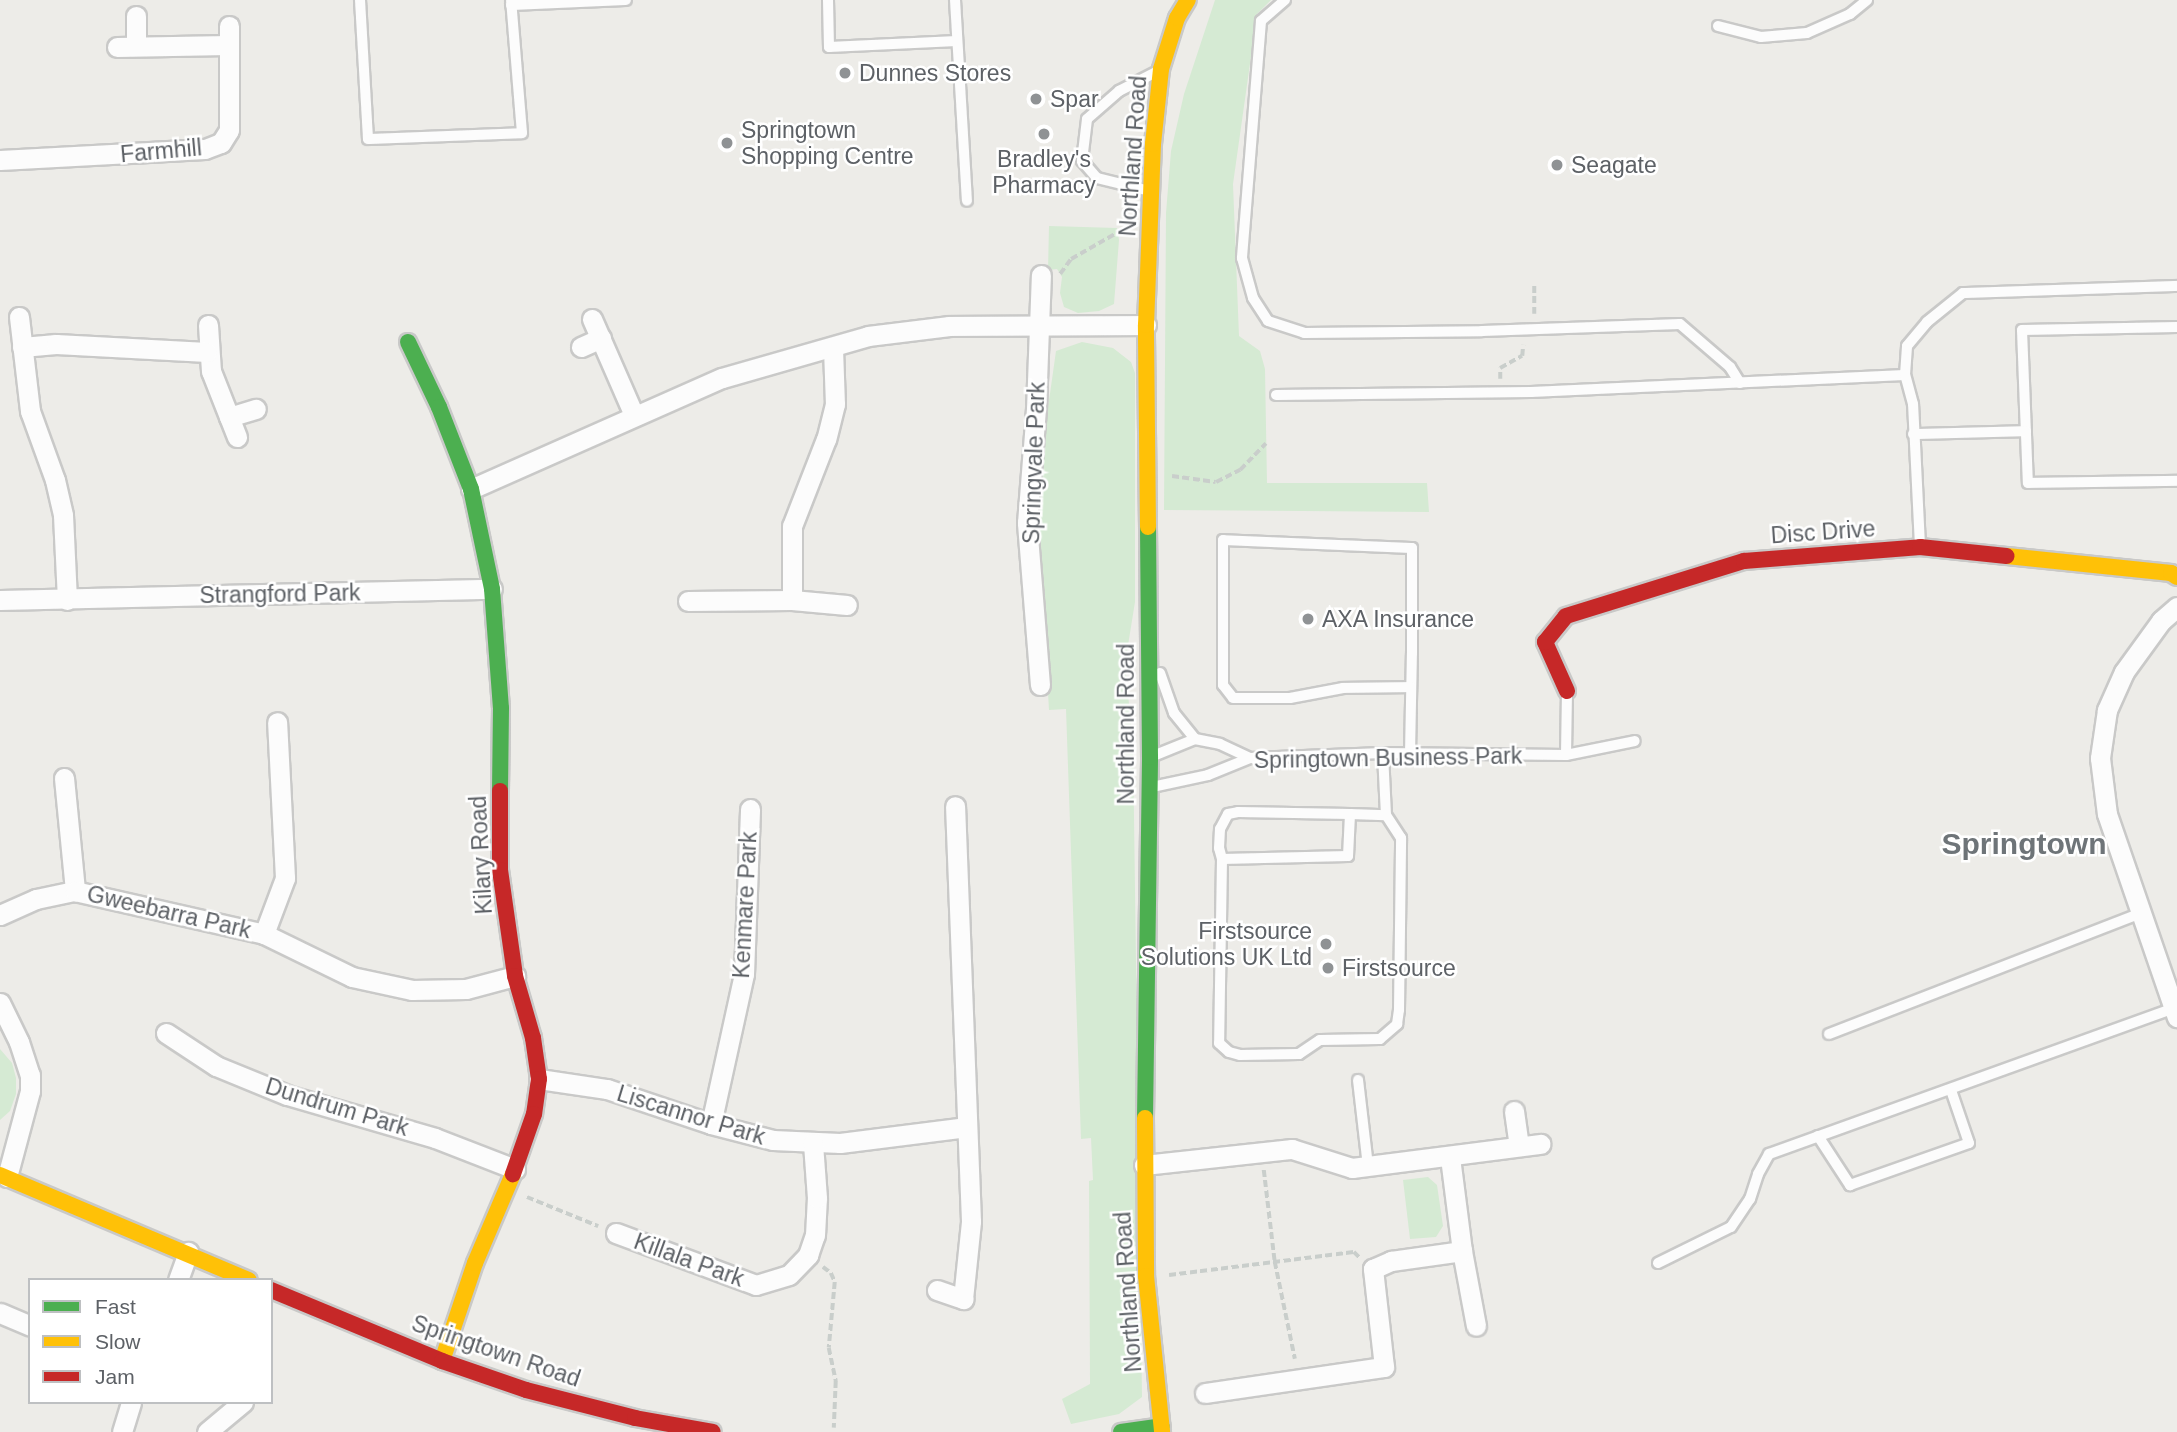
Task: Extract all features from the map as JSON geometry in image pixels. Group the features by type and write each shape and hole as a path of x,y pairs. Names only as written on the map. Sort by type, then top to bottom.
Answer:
{"main road":[{"name":"Northland Road","path":"1177,0 1177,18"},
{"name":"Northland Road","path":"1162,1429 1146,1276 1144,1165 1150,757 1146,325 1150,191 1161,69 1177,18 1188,0"},
{"name":"Kilary Road","path":"408,342 439,407 471,489 492,589 501,709 500,870 516,976 533,1038 539,1079 534,1114 515,1169 475,1263 442,1360"},
{"name":"Disc Drive","path":"1567,691 1545,642 1566,616 1744,561 1920,547 2171,573 2177,577"},
{"path":"3,1176 245,1278"},
{"name":"Springtown Road","path":"273,1291 442,1360 526,1390 635,1418 713,1432"},
{"path":"1121,1432 1162,1429"}],"street":[{"name":"Farmhill","path":"0,160 205,149 221,143 229,130 228,36 127,47 136,16"},
{"name":"Springvale Park","path":"1040,685 1027,523 1040,325 1050,276"},
{"path":"19,317 30,411 55,480 63,515 67,600"},
{"path":"592,319 634,415"},
{"path":"208,325 207,352 211,371 237,437"},
{"path":"471,489 722,378 868,336 908,329 1146,325"},
{"path":"581,347 601,338"},
{"path":"22,347 56,344 207,352"},
{"path":"792,600 792,527 835,404 833,348"},
{"path":"229,417 256,409"},
{"name":"Strangford Park","path":"0,600 492,589"},
{"path":"688,601 792,600 847,605"},
{"path":"2176,1013 2107,814 2100,758 2106,710 2124,672 2161,621 2177,607"},
{"name":"Gweebarra Park","path":"264,933 285,878 277,722"},
{"name":"Gweebarra Park","path":"64,778 75,891"},
{"path":"937,1290 963,1298 971,1221 955,806"},
{"name":"Kenmare Park","path":"711,1125 744,974 750,809"},
{"name":"Gweebarra Park","path":"0,915 36,899 75,891 264,933 352,977 412,990 466,989 516,976"},
{"path":"1,1006 19,1042 30,1075 30,1090 3,1176"},
{"name":"Dundrum Park","path":"166,1033 216,1066 287,1095 435,1138 515,1169"},
{"name":"Liscannor Park","path":"539,1079 607,1089 711,1125 773,1140 813,1143 967,1127"},
{"path":"1514,1111 1519,1146"},
{"path":"808,1255 815,1235 813,1143"},
{"path":"1144,1165 1292,1149 1352,1168 1540,1144"},
{"path":"1450,1157 1462,1251 1476,1326"},
{"name":"Killala Park","path":"616,1233 756,1285 789,1275 808,1255"},
{"path":"1205,1393 1384,1367 1373,1269 1391,1261 1462,1251"},
{"path":"179,1278 188,1252"},
{"path":"0,1313 28,1325"},
{"path":"122,1432 130,1404"},
{"path":"207,1432 241,1404"}],"lane":[{"path":"360,0 368,139 522,133 511,2 626,0"},
{"path":"828,0 829,47 957,41"},
{"path":"955,0 967,201"},
{"path":"1285,0 1261,21 1242,258 1252,298 1268,321 1304,333 1482,331 1680,324 1730,366 1740,383"},
{"path":"1718,26 1761,37 1807,33 1850,14 1867,0"},
{"path":"1150,191 1097,178 1082,162 1087,119 1119,92 1161,69"},
{"path":"1920,547 1913,404 1905,375 1907,346 1927,322 1963,293 2177,286"},
{"path":"2177,327 2022,330 2028,483 2177,481"},
{"path":"1276,395 1531,392 1905,375"},
{"path":"1913,434 2026,431"},
{"path":"1410,754 1411,687 1412,548 1223,540 1223,685 1233,698 1290,698 1343,688 1411,687"},
{"path":"1149,643 1174,713 1195,739"},
{"path":"1566,755 1567,691"},
{"path":"1150,757 1195,739 1220,744 1250,758"},
{"name":"Springtown Business Park","path":"1149,787 1208,775 1250,758 1383,753 1566,755 1634,741"},
{"path":"1383,753 1386,815 1401,838 1397,1024 1380,1039 1320,1040 1299,1054 1240,1055 1229,1052 1220,1043 1220,829 1228,814 1386,815"},
{"path":"1222,859 1348,856 1350,814"},
{"path":"1829,1034 2141,913"},
{"path":"1658,1263 1731,1227 1750,1199 1758,1174 1769,1154 2176,1013"},
{"path":"1358,1080 1368,1166"},
{"path":"1818,1136 1850,1185 1969,1143 1951,1090"}],"path":[{"path":"1050,276 1071,259 1128,225"},
{"path":"1146,481 1164,480 1174,475 1216,482 1240,470 1266,443"},
{"path":"1262,1153 1275,1262 1299,1378"},
{"path":"506,1189 616,1233"},
{"path":"1175,1274 1354,1252 1373,1269"},
{"path":"808,1255 831,1273 835,1282 829,1348 836,1381 834,1428"}],"green space":[{"path":"1215,0 1271,0 1257,14 1233,184 1239,336 1260,351 1265,369 1267,483 1427,483 1429,512 1164,510 1166,213 1171,151 1184,94"},
{"path":"1049,226 1117,228 1119,240 1114,304 1099,311 1078,313 1064,307 1060,293 1062,277 1057,269 1048,270"},
{"path":"1082,342 1113,348 1131,362 1135,373 1135,602 1125,664 1133,744 1142,1397 1119,1414 1071,1424 1062,1399 1090,1384 1089,1181 1093,1180 1091,1138 1081,1139 1066,709 1049,710 1038,521 1044,436 1056,351"},
{"path":"0,1049 12,1063 16,1094 10,1111 0,1120"},
{"path":"1428,1177 1437,1185 1443,1226 1436,1237 1410,1239 1403,1180"}],"traffic: fast":[{"path":"408,342 439,407 471,489 492,589 501,708 500,791"},
{"path":"1145,1118 1150,757 1148,527"},
{"path":"1121,1432 1162,1426"}],"traffic: slow":[{"path":"1148,527 1146,325 1153,144 1161,69 1177,18 1188,0"},
{"path":"2007,556 2171,573 2177,577"},
{"path":"1145,1118 1146,1276 1162,1432"},
{"path":"442,1361 475,1263 513,1174"},
{"path":"0,1175 244,1278"}],"traffic: jam":[{"path":"1567,691 1545,642 1566,616 1744,561 1920,547 2007,556"},
{"path":"500,791 500,870 515,976 533,1038 539,1079 534,1114 513,1174"},
{"path":"273,1291 442,1361 526,1390 635,1418 713,1432"}],"place":[{"name":"Dunnes Stores","path":"845,73"},
{"name":"Spar","path":"1036,99"},
{"name":"Bradley's Pharmacy","path":"1044,134"},
{"name":"Springtown Shopping Centre","path":"727,143"},
{"name":"Seagate","path":"1557,165"},
{"name":"AXA Insurance","path":"1308,619"},
{"name":"Firstsource Solutions UK Ltd","path":"1326,944"},
{"name":"Firstsource","path":"1328,968"}],"district":[{"name":"Springtown","path":"2024,844"}]}
